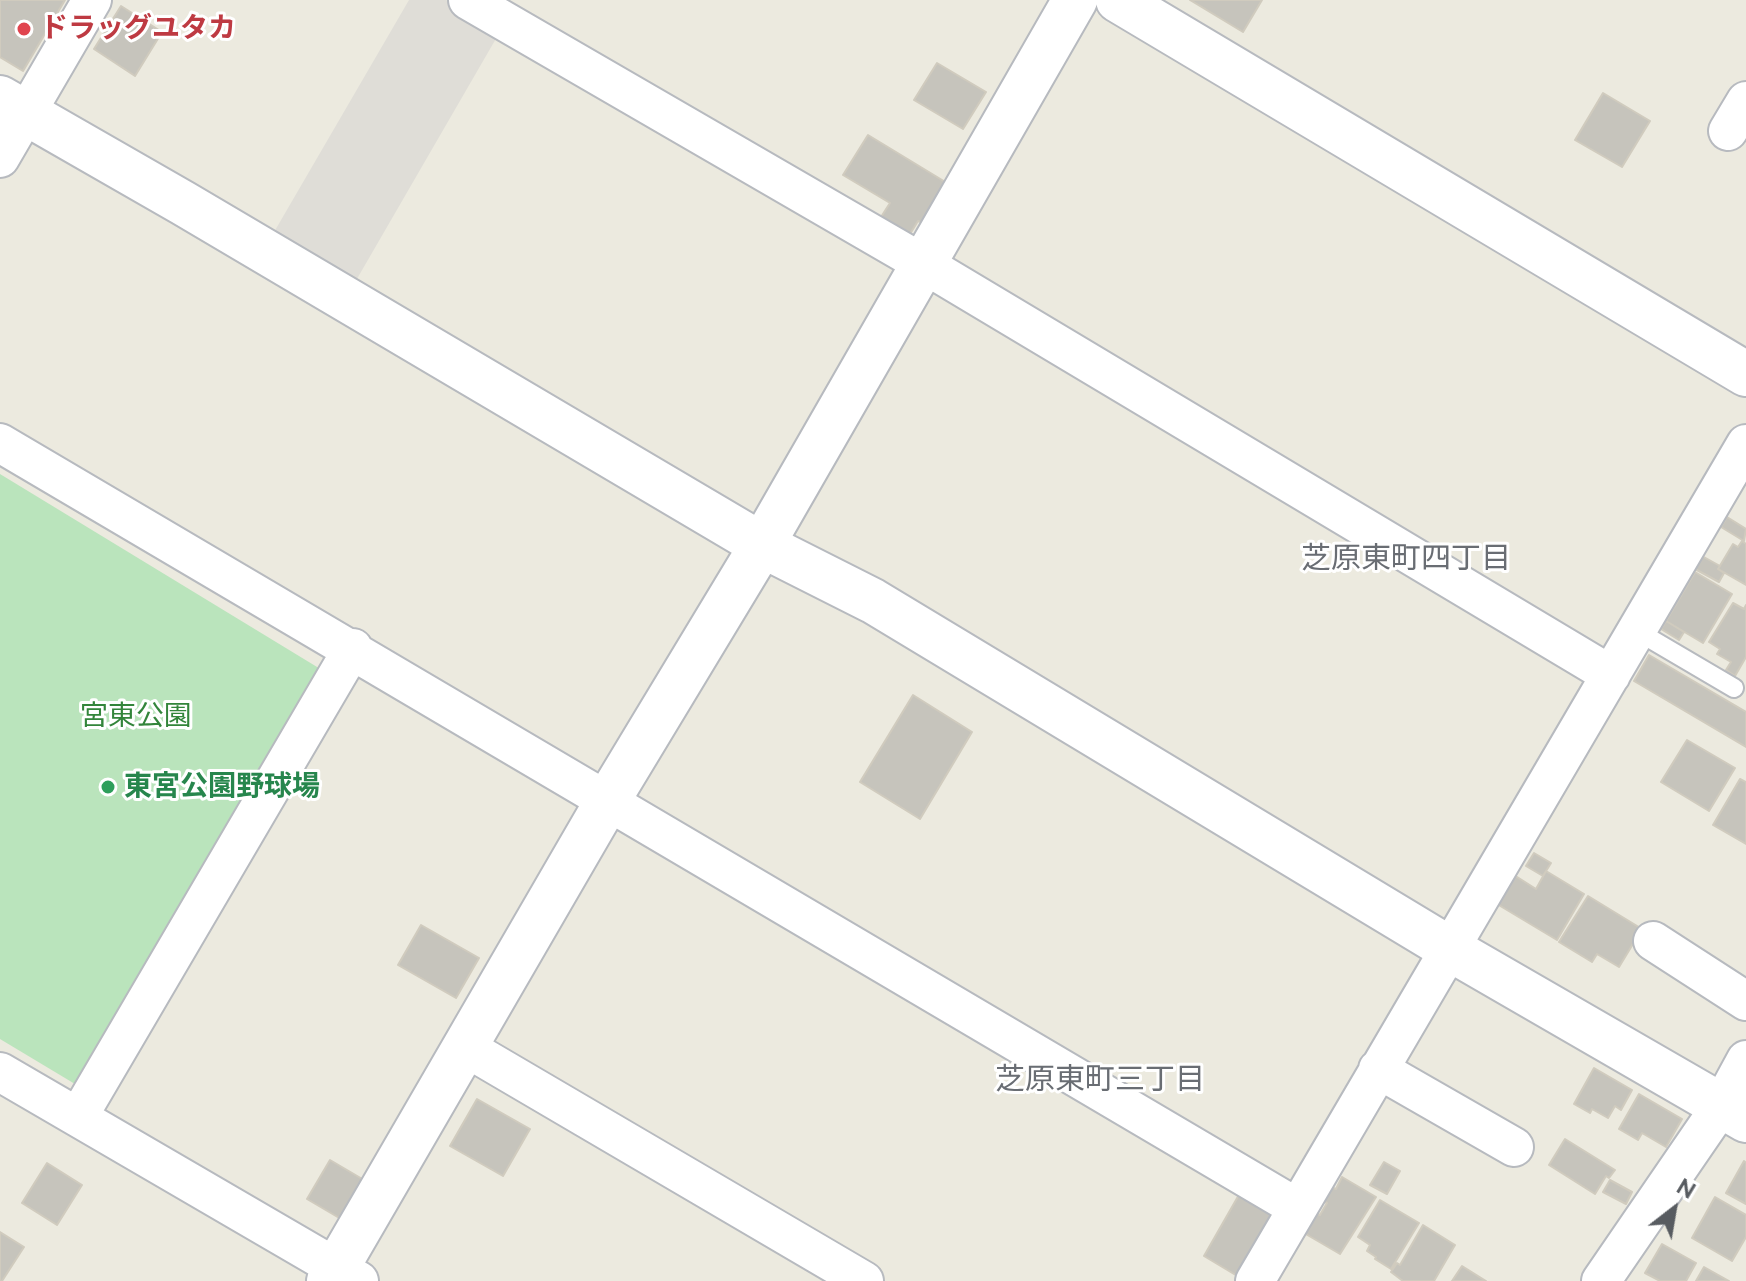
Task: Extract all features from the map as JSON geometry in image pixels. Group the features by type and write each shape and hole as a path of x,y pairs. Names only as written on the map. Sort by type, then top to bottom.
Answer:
{"street":[{"path":"0,158 13,106 92,0"},
{"path":"468,0 922,263 1611,675"},
{"path":"0,1072 341,1277 465,1047 608,800 762,545 1075,0"},
{"path":"1118,0 1746,374"},
{"path":"13,106 762,545 873,601 1450,949 1733,1113"},
{"path":"0,443 353,648 1296,1207"},
{"path":"1255,1281 1746,444"},
{"path":"78,1117 353,648"},
{"path":"1653,941 1746,1001"},
{"path":"465,1047 864,1281"},
{"path":"1601,1281 1733,1113 1746,1060"},
{"path":"1378,1069 1514,1147"}],"lane":[{"path":"1637,631 1734,688"}],"shaded area":[{"path":"409,0 446,0 501,30 354,284 270,239"}],"green space":[{"name":"宮東公園","path":"0,474 322,670 80,1087 0,1039"}],"building":[{"name":"ドラッグユタカ","path":"0,0 65,0 23,71 0,57"},
{"path":"1190,0 1262,0 1243,32"},
{"path":"121,6 162,32 135,76 94,49"},
{"path":"937,63 986,92 963,129 914,100"},
{"path":"1603,93 1650,121 1622,167 1575,140"},
{"path":"868,135 947,183 923,223 918,221 910,234 881,217 890,203 843,175"},
{"path":"1727,517 1746,529 1744,541 1721,527"},
{"path":"1742,541 1746,544 1746,585 1718,569 1733,544 1738,547"},
{"path":"1702,556 1720,566 1718,569 1724,573 1719,582 1695,569"},
{"path":"1695,572 1732,594 1703,643 1666,621"},
{"path":"1733,603 1744,609 1746,605 1746,657 1735,676 1726,670 1731,662 1717,654 1720,649 1709,642"},
{"path":"1666,621 1684,632 1679,640 1661,629"},
{"path":"1649,655 1746,712 1746,747 1634,681"},
{"path":"913,695 972,732 920,819 860,782"},
{"path":"1687,740 1735,768 1709,811 1661,782"},
{"path":"1740,779 1746,782 1746,844 1713,825"},
{"path":"1534,853 1551,863 1543,876 1526,866"},
{"path":"1546,871 1584,894 1557,940 1497,904 1514,875 1536,889"},
{"path":"1588,896 1642,929 1619,967 1597,954 1592,962 1559,942"},
{"path":"421,925 479,958 456,998 398,965"},
{"path":"1594,1068 1632,1090 1621,1110 1615,1106 1608,1118 1574,1104"},
{"path":"1639,1094 1682,1119 1666,1147 1642,1133 1638,1140 1619,1129"},
{"path":"477,1099 530,1129 503,1176 450,1146"},
{"path":"1565,1139 1615,1170 1609,1178 1606,1176 1595,1194 1549,1165"},
{"path":"330,1160 364,1180 341,1219 307,1199"},
{"path":"1744,1161 1746,1163 1746,1204 1726,1193"},
{"path":"1384,1162 1400,1171 1387,1194 1370,1185"},
{"path":"47,1163 82,1185 57,1225 22,1203"},
{"path":"1342,1177 1376,1197 1340,1254 1304,1233 1316,1213 1320,1215 1331,1187 1336,1189"},
{"path":"1610,1180 1632,1192 1626,1204 1603,1192"},
{"path":"1240,1193 1276,1214 1239,1277 1204,1256"},
{"path":"1715,1197 1746,1215 1746,1237 1732,1261 1692,1238"},
{"path":"1380,1200 1419,1223 1391,1269 1375,1259 1367,1251 1370,1245 1358,1237"},
{"path":"1423,1225 1455,1245 1434,1281 1403,1281 1391,1272 1397,1263 1400,1265"},
{"path":"0,1232 24,1247 2,1281 0,1281"},
{"path":"1662,1244 1696,1263 1686,1281 1660,1281 1645,1273"},
{"path":"1462,1266 1486,1281 1452,1281"},
{"path":"1704,1267 1729,1281 1696,1281"}],"place":[{"name":"ドラッグユタカ","path":"24,29"},
{"name":"東宮公園野球場","path":"108,787"}],"district":[{"name":"芝原東町四丁目","path":"1406,559"},
{"name":"芝原東町三丁目","path":"1100,1080"}]}
